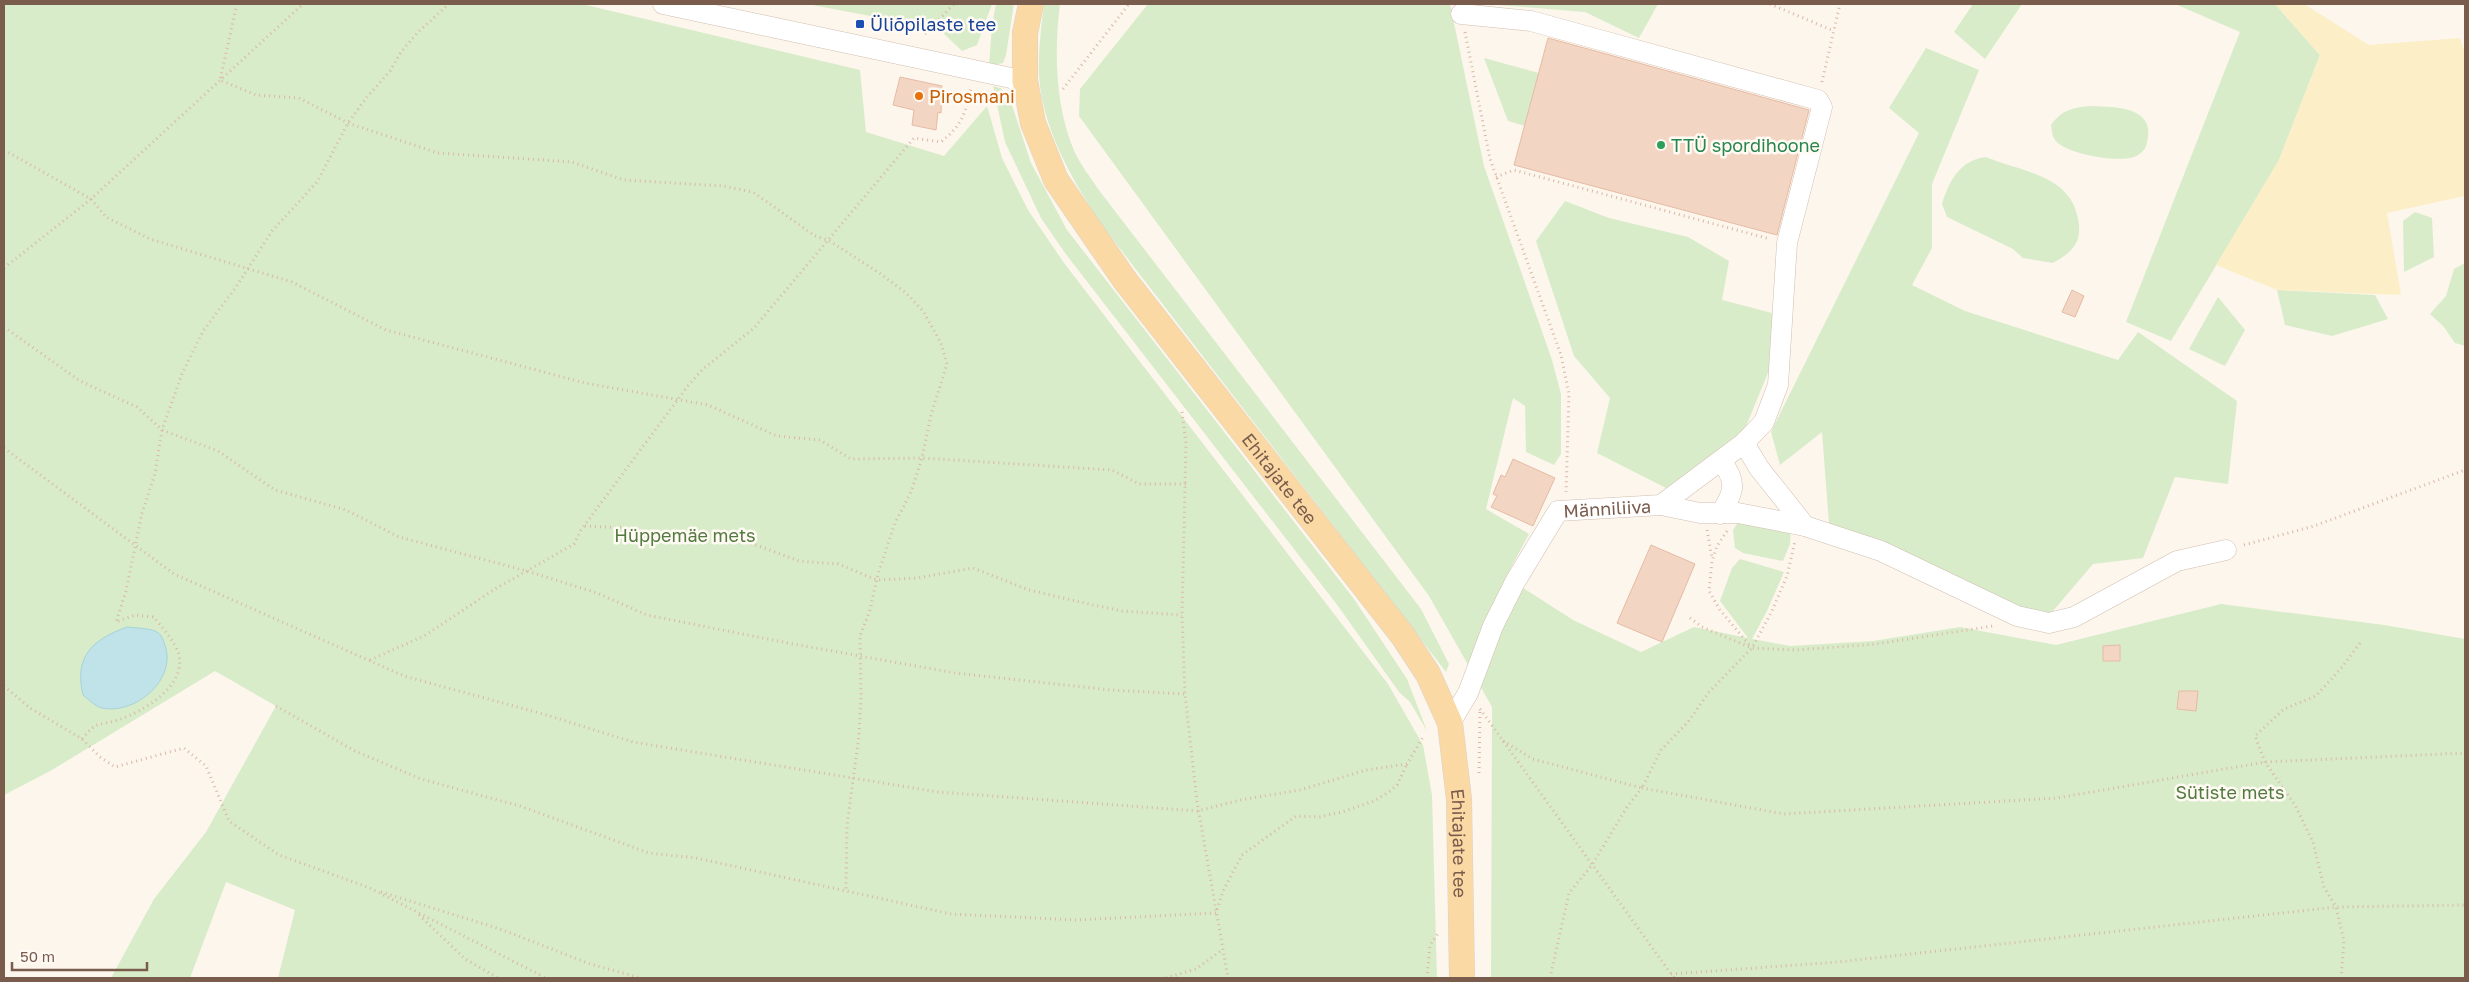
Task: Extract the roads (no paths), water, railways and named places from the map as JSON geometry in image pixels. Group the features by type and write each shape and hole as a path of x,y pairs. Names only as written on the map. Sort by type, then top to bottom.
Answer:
{"main road":[{"name":"Ehitajate tee","path":"1031,4 1025,33 1025,81 1033,123 1056,180 1124,279 1403,636 1428,674 1450,723 1459,799 1462,978"}],"street":[{"path":"664,4 975,72 1025,81"},
{"name":"Männiliiva","path":"1450,723 1468,693 1493,626 1515,582 1558,511 1661,506 1744,443 1764,422 1778,385 1786,243 1822,107 1818,100 1532,21 1461,14"},
{"path":"1744,443 1751,457 1799,524"},
{"path":"1721,461 1727,468 1733,484 1724,514"},
{"path":"1661,506 1700,514 1724,514 1799,524 1880,552 2017,616 2049,623 2074,617 2177,561 2226,550"}],"water":[{"path":"127,627 150,630 160,635 165,645 167,658 165,671 159,682 140,700 115,709 102,708 92,703 83,695 81,670 84,660 88,651 95,644"}],"place":[{"name":"Üliõpilaste tee","path":"860,24"},
{"name":"Pirosmani","path":"919,96"},
{"name":"TTÜ spordihoone","path":"1661,145"}],"park label":[{"name":"Hüppemäe mets","path":"685,535"},
{"name":"Sütiste mets","path":"2230,792"}]}
